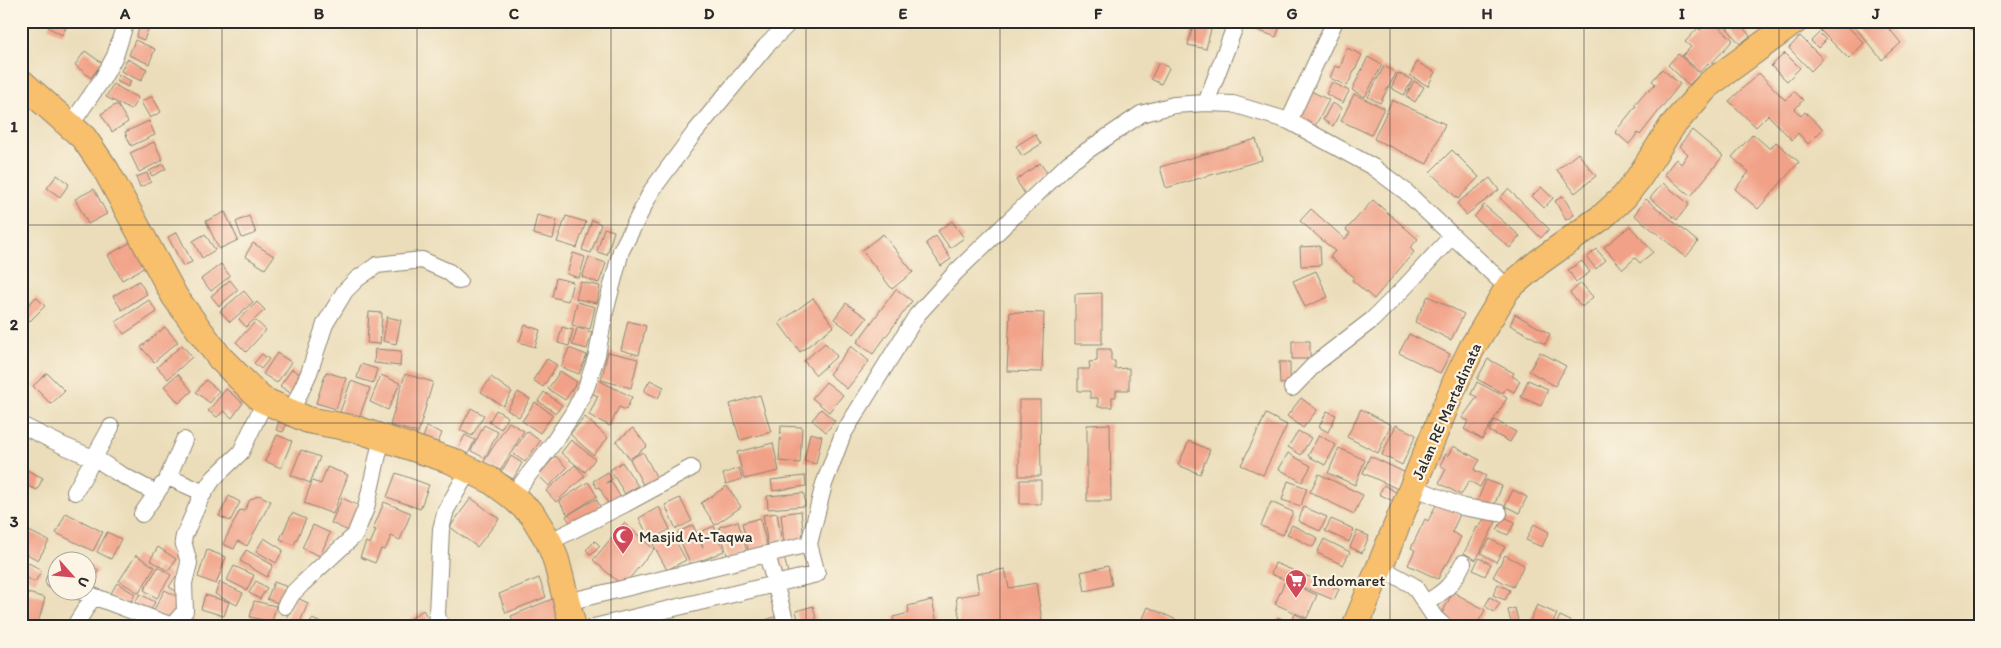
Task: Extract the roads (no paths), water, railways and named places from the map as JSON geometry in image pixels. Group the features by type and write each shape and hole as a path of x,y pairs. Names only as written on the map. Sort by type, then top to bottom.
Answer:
{"highway":[{"name":"Jalan RE Martadinata","path":"1355,627 1456,381 1472,348 1508,288 1539,262 1602,217 1624,197 1638,179 1672,126 1709,84 1795,21"},
{"path":"21,82 84,138 106,170 175,297 220,358 261,399 308,420 356,429 452,462 490,480 512,496 532,514 549,542 573,627"}],"street":[{"path":"70,126 103,78 115,56 126,21"},
{"path":"512,496 554,442 573,413 586,388 597,355 604,316 621,251 652,190 695,132 766,46 791,21"},
{"path":"1206,103 1238,21"},
{"path":"1289,121 1336,21"},
{"path":"1974,21 1980,23"},
{"path":"594,627 817,574 810,544 833,455 843,434 917,315 956,272 1069,163 1140,114 1174,105 1233,104 1289,121 1373,167 1405,191 1508,288"},
{"path":"1292,388 1316,363 1372,320 1452,236"},
{"path":"291,412 309,373 325,324 345,291 357,279 377,264 422,260 449,272 459,281"},
{"path":"98,599 172,626 185,611 184,583 189,563 182,541 204,493 220,470 232,462 241,452 265,401"},
{"path":"21,425 94,458 156,493"},
{"path":"75,492 111,427"},
{"path":"285,606 292,594 355,535 366,508 382,437"},
{"path":"142,514 168,477 184,440"},
{"path":"549,542 691,468"},
{"path":"440,627 437,614 441,529 446,510 469,470"},
{"path":"168,477 204,493"},
{"path":"1413,487 1463,507 1498,513"},
{"path":"567,602 810,544"},
{"path":"768,554 787,627"},
{"path":"1425,603 1443,592 1456,578 1463,563"},
{"path":"1380,567 1414,586 1435,618 1445,627"},
{"path":"74,627 91,600"}],"place":[{"name":"Masjid At-Taqwa","path":"623,555"},
{"name":"Indomaret","path":"1296,599"}]}
